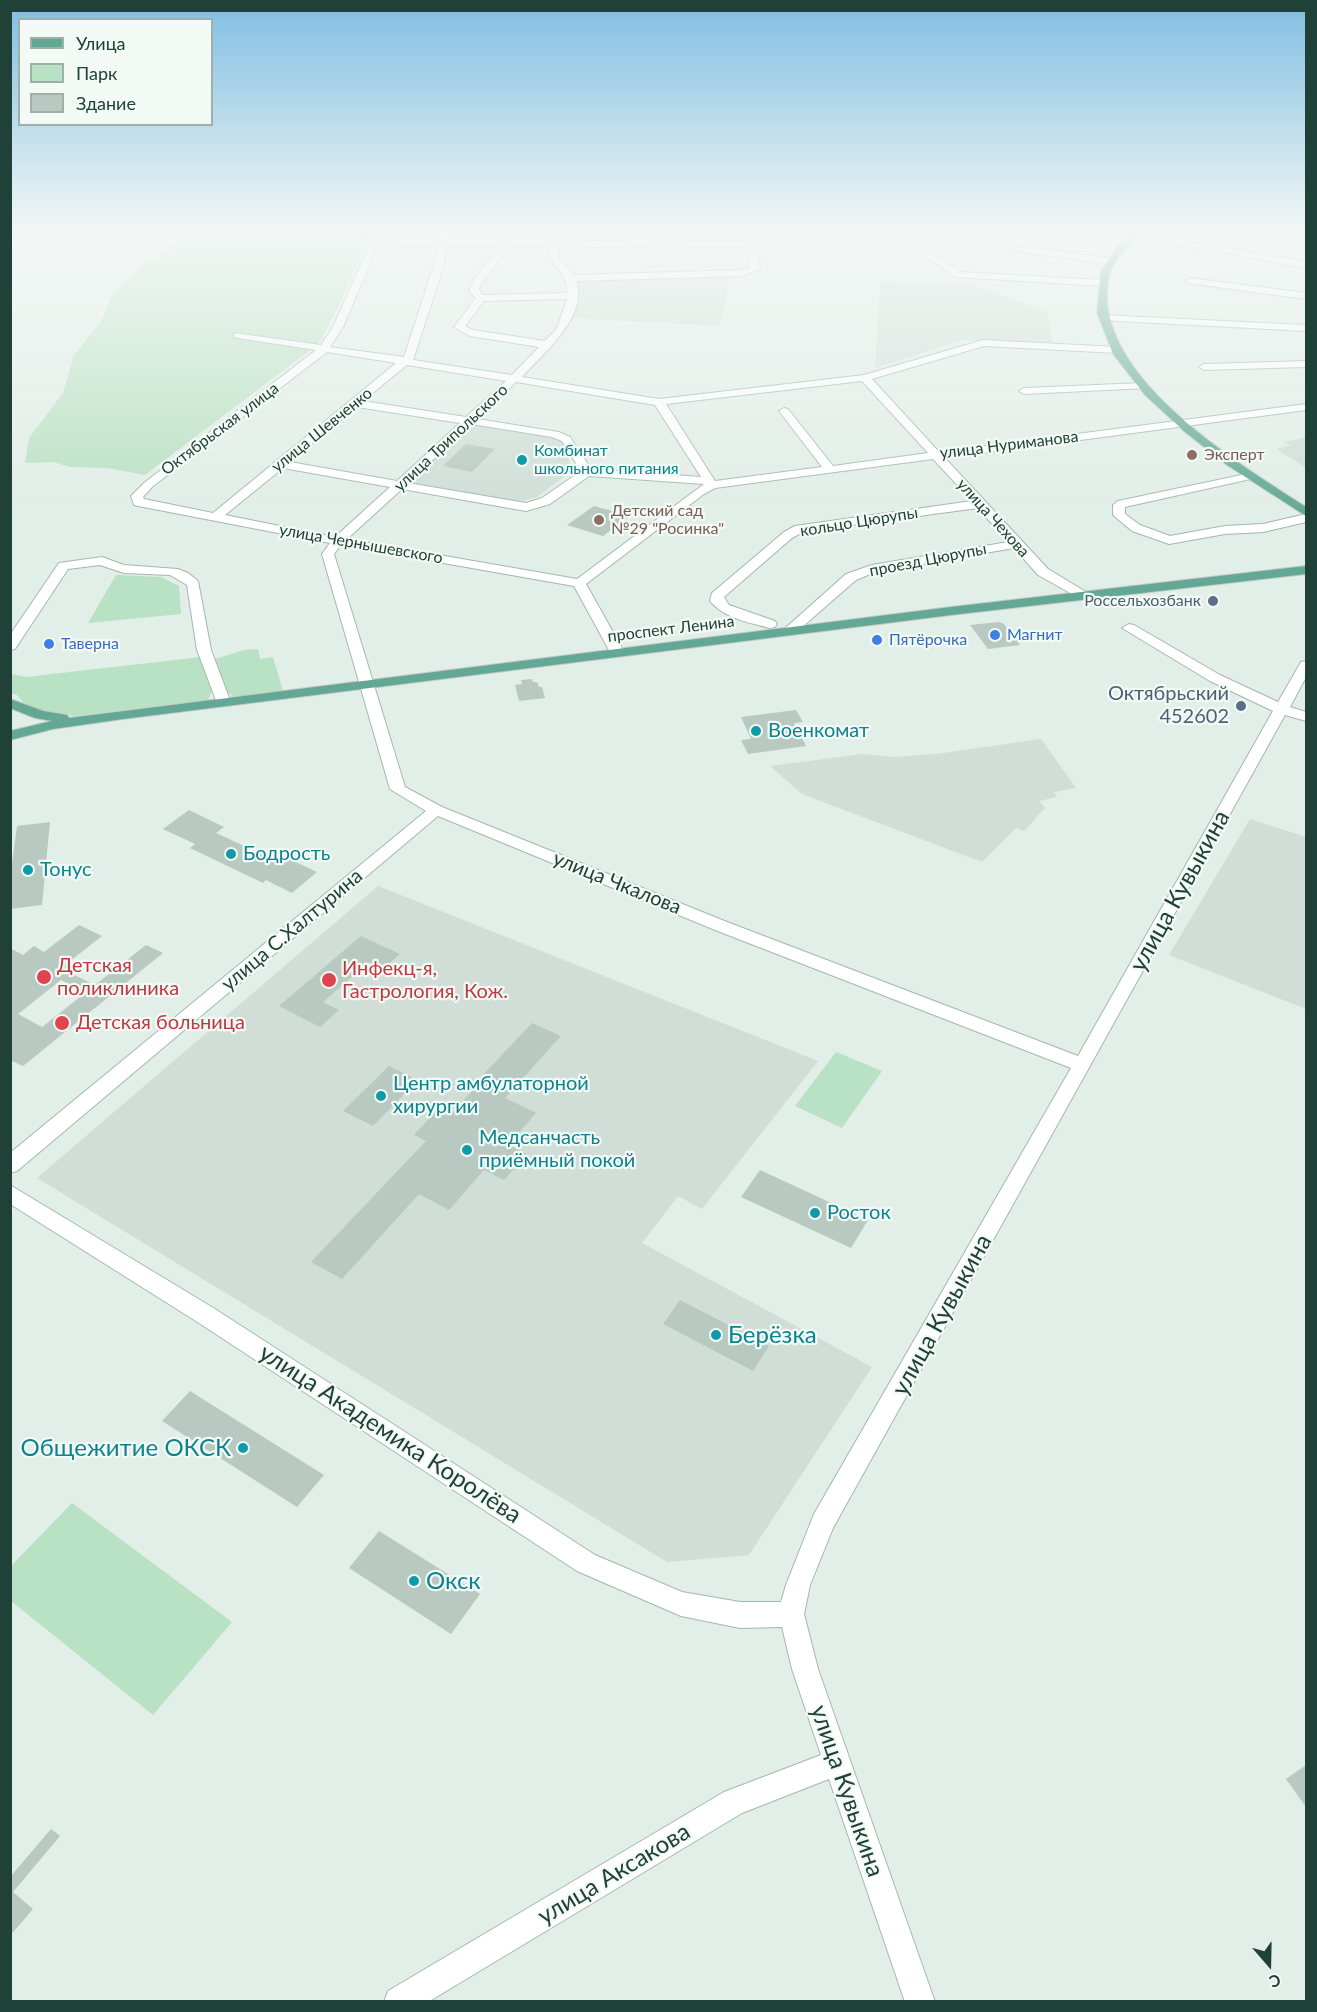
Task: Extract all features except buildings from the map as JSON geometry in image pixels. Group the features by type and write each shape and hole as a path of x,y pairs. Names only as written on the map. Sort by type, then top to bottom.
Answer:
{"main road":[{"path":"1105,325 1117,350 1143,386 1180,423 1306,515"},
{"name":"проспект Ленина","path":"1223,579 1306,564"},
{"name":"проспект Ленина","path":"10,736 52,725 123,715 1081,595 1306,570"},
{"path":"10,730 18,714 12,703"},
{"name":"проспект Ленина","path":"12,703 40,715 57,717 123,715"}],"street":[{"name":"Октябрьская улица","path":"143,504 138,502 137,496 148,485 323,350 339,325"},
{"name":"улица Шевченко","path":"216,517 404,363 413,352 421,325"},
{"path":"459,325 461,330 549,345"},
{"name":"улица Трипольского","path":"338,541 513,380 549,345 563,325"},
{"path":"1243,325 1306,328"},
{"path":"238,335 659,402 865,378 983,343 1117,350"},
{"path":"1204,367 1306,364"},
{"name":"улица Чехова","path":"865,378 1016,544 1049,577 1081,595"},
{"path":"1024,391 1143,386"},
{"path":"659,402 710,483"},
{"path":"354,403 555,434 566,440 587,472"},
{"name":"улица Нуриманова","path":"710,483 830,470 934,454 1306,407"},
{"path":"784,411 830,470"},
{"path":"281,464 526,507 546,501 587,472 710,483"},
{"path":"1251,476 1122,504 1119,506 1119,516 1136,528 1169,540 1225,530 1263,528 1306,515"},
{"path":"616,650 579,583 710,483"},
{"name":"улица Чернышевского","path":"143,504 579,583"},
{"name":"кольцо Цюрупы","path":"770,624 724,608 717,601 717,596 788,535 799,529 815,526 980,504"},
{"name":"улица Чкалова","path":"338,541 328,554 398,789 436,810 721,926 1083,1065"},
{"name":"проезд Цюрупы","path":"788,632 851,577 872,569 1016,544"},
{"path":"10,646 64,566 102,561 112,569 171,572 181,575 193,584 204,650 224,703"},
{"path":"1129,628 1254,698 1281,710 1306,717"},
{"name":"улица Кувыкина","path":"920,2001 805,1669 791,1614 798,1585 823,1522 1083,1065 1306,665"},
{"name":"улица С.Халтурина","path":"10,1165 436,810"},
{"name":"улица Академика Королёва","path":"10,1193 207,1316 586,1563 681,1604 740,1615 791,1614"},
{"name":"улица Аксакова","path":"399,2001 734,1803 836,1763"}],"shaded area":[{"path":"877,325 1050,325 1053,343 963,340 875,368"},
{"path":"473,423 549,436 561,441 573,470 537,497 523,501 507,502 408,484"},
{"path":"1306,437 1306,468 1276,449 1290,445 1285,442"},
{"path":"1041,739 1076,788 1054,792 1057,797 1039,801 1045,808 1024,831 1016,828 982,862 802,794 770,766 863,754 893,757 936,754"},
{"path":"1250,819 1306,837 1306,1009 1169,955"},
{"path":"378,886 818,1061 702,1209 678,1196 642,1243 872,1367 749,1555 667,1562 37,1178"}],"green space":[{"path":"98,325 329,325 317,345 145,475 107,468 70,467 53,462 25,463 29,438 63,393 74,355"},
{"path":"116,575 161,577 179,586 181,614 88,623"},
{"path":"258,649 260,659 273,657 283,691 234,697 224,689 215,659 244,650"},
{"path":"201,657 212,691 208,700 76,716 50,714 27,707 17,695 11,693 12,674 26,677"},
{"path":"836,1052 882,1071 842,1128 795,1106"},
{"path":"72,1503 232,1622 153,1715 11,1601 11,1566"}],"place":[{"name":"Эксперт","path":"1192,455"},
{"name":"Комбинат школьного питания","path":"522,460"},
{"name":"Детский сад №29 \"Росинка\"","path":"599,520"},
{"name":"Россельхозбанк","path":"1213,601"},
{"name":"Магнит","path":"995,635"},
{"name":"Пятёрочка","path":"877,640"},
{"name":"Таверна","path":"49,644"},
{"name":"Октябрьский 452602","path":"1241,706"},
{"name":"Военкомат","path":"756,731"},
{"name":"Бодрость","path":"231,854"},
{"name":"Тонус","path":"28,870"},
{"name":"Детская поликлиника","path":"44,977"},
{"name":"Инфекц-я, Гастрология, Кож.","path":"329,980"},
{"name":"Детская больница","path":"62,1023"},
{"name":"Центр амбулаторной хирургии","path":"381,1096"},
{"name":"Медсанчасть приёмный покой","path":"467,1150"},
{"name":"Росток","path":"815,1213"},
{"name":"Берёзка","path":"716,1335"},
{"name":"Общежитие ОКСК","path":"243,1448"},
{"name":"Окск","path":"414,1581"}]}
